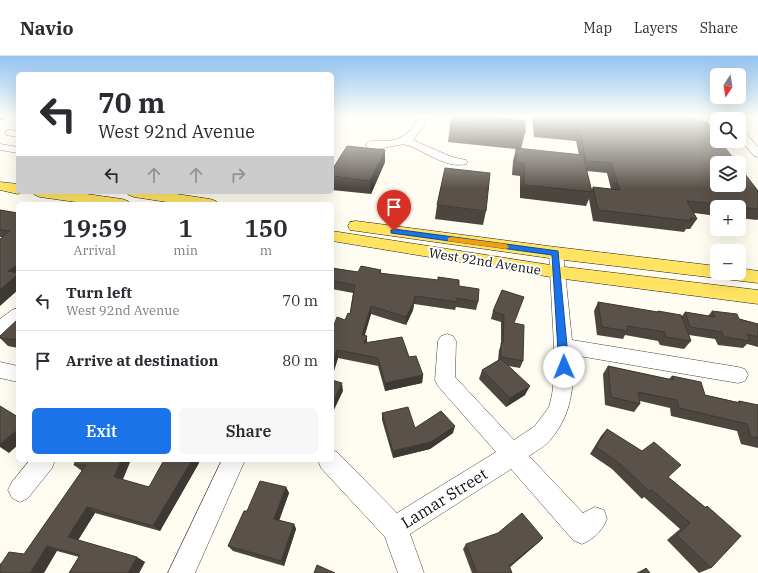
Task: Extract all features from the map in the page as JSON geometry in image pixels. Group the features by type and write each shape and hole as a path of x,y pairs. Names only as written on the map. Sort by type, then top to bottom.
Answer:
{"main road":[{"path":"0,174 16,176"},
{"path":"0,186 16,189"},
{"path":"57,194 109,202"},
{"path":"147,194 197,202"},
{"name":"West 92nd Avenue","path":"334,223 758,297"},
{"name":"West 92nd Avenue","path":"334,236 556,262 710,272"},
{"path":"746,274 758,274"},
{"name":"West 92nd Avenue","path":"746,276 758,277"}],"street":[{"path":"746,140 758,154"},
{"path":"370,145 407,141 449,160 462,162"},
{"path":"0,148 16,150"},
{"name":"Lamar Street","path":"411,573 395,529 512,455 543,433 558,410 564,378 563,346 556,262"},
{"path":"0,329 16,316"},
{"path":"447,341 445,380 582,530 594,519"},
{"path":"563,346 738,375"},
{"path":"0,370 16,374"},
{"path":"20,490 42,462"},
{"path":"181,573 233,462"},
{"path":"331,462 395,529"}],"building":[{"path":"582,140 710,140 710,148 725,148 732,156 710,156 710,192 746,192 746,175 758,191 758,209 746,208 746,200 710,200 710,204 687,201 697,219 690,218 691,221 598,210 593,187 620,190 611,163 586,161"},
{"path":"347,146 385,150 370,181 334,176 334,167"},
{"path":"516,148 583,155 592,192 524,185 524,163 516,162"},
{"path":"445,168 490,173 486,211 437,205"},
{"path":"0,210 16,213 16,265 8,271 16,273 16,276 0,290 0,239 10,231 0,230"},
{"path":"361,266 381,270 379,273 438,280 438,277 459,280 459,286 479,289 478,302 457,298 457,302 415,296 414,302 406,317 371,306 362,335 367,336 364,343 402,337 409,357 416,356 423,375 385,383 378,358 337,350 334,359 334,325 337,317 345,320 348,313 350,314 355,285 334,281 334,268 358,272"},
{"path":"502,290 524,297 514,323 524,325 523,361 501,357 504,315 493,311"},
{"path":"598,302 681,315 691,341 666,337 665,332 627,326 628,331 602,327"},
{"path":"712,311 737,314 739,319 758,324 758,337 747,334 750,341 724,337 722,332 690,327 685,312 715,317"},
{"path":"16,321 16,340 0,338 0,336"},
{"path":"501,359 530,386 510,398 482,370"},
{"path":"608,366 673,380 672,376 701,382 705,395 740,403 739,401 758,405 758,438 751,437 747,424 679,408 677,400 638,392 640,404 611,397"},
{"path":"334,381 342,383 334,400"},
{"path":"0,406 16,416 16,431 0,444"},
{"path":"408,407 415,428 441,411 455,426 431,442 393,451 382,413"},
{"path":"607,429 642,451 654,442 681,465 668,477 706,508 707,506 741,536 711,568 677,535 690,523 652,490 650,492 619,463 596,447"},
{"path":"75,462 120,462 114,477 149,487 163,462 191,462 153,526 87,507 68,537 137,557 128,573 69,573 80,555 47,546 30,573 0,573 0,564 9,552 24,554 86,465 74,465"},
{"path":"260,481 286,487 274,519 294,524 281,561 228,546 244,511 247,511"},
{"path":"522,513 543,538 509,566 512,573 477,573 466,544 498,533"},
{"path":"317,565 335,573 314,573"},
{"path":"646,568 650,573 641,573"}],"slow traffic":[{"path":"451,239 506,247"}],"route":[{"path":"394,231 556,253 564,367"}]}
